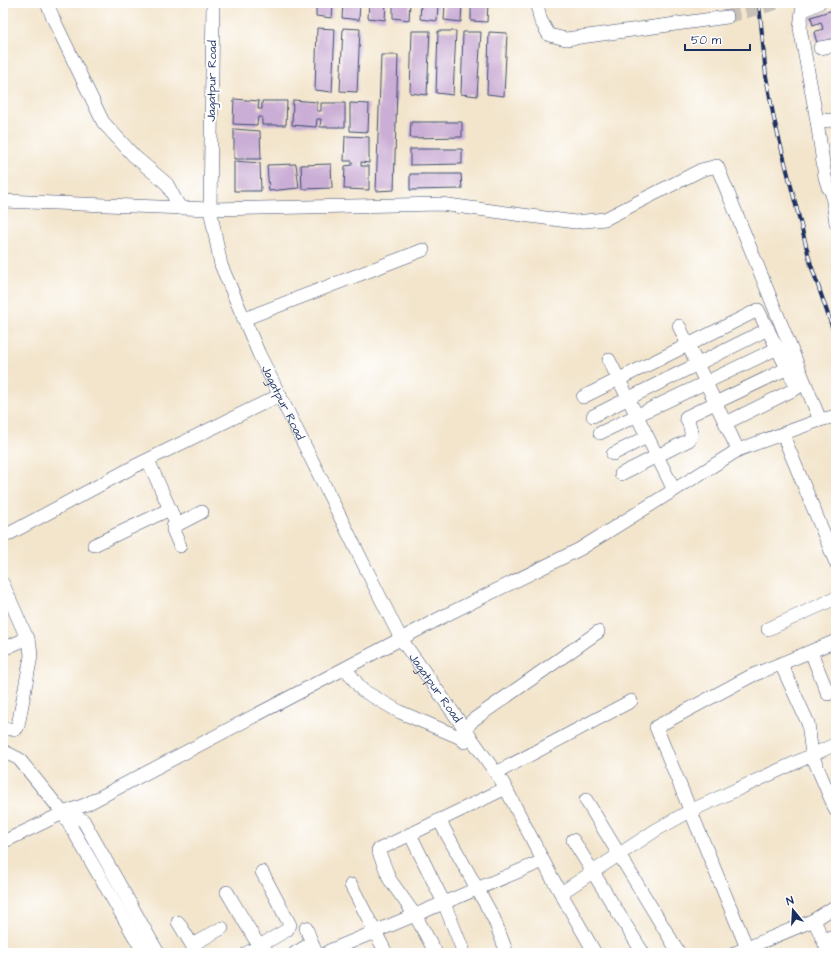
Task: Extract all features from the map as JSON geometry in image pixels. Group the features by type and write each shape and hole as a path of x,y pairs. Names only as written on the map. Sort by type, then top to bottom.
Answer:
{"street":[{"path":"47,3 52,18 103,122 134,156 167,184 180,208"},
{"name":"Jagatpur Road","path":"213,3 210,209 221,265 244,319 280,395 401,639 462,733 488,762 506,788 543,861 595,953"},
{"path":"537,3 540,19 549,35 566,38 727,17"},
{"path":"819,3 802,11 800,28 826,178 834,197 836,223"},
{"path":"820,48 836,45"},
{"path":"817,121 836,120"},
{"path":"3,202 210,209 441,204 558,221 605,220 701,170 717,166 820,420"},
{"path":"244,319 423,250"},
{"path":"583,397 758,310 797,388 726,423"},
{"path":"679,326 738,450"},
{"path":"593,416 768,329"},
{"path":"600,433 778,348"},
{"path":"609,360 674,490"},
{"path":"621,474 690,440 692,436 686,417 716,404 788,368"},
{"path":"3,537 148,460 280,395"},
{"path":"3,842 63,813 87,804 401,639 580,549 738,450 783,435 820,420 836,416"},
{"path":"783,435 836,563"},
{"path":"613,454 647,437"},
{"path":"148,460 177,525"},
{"path":"94,545 170,509"},
{"path":"180,546 173,527 202,512"},
{"path":"3,729 16,728 18,726 31,656 28,638 4,588"},
{"path":"768,629 836,598"},
{"path":"462,733 473,720 598,632"},
{"path":"3,649 28,638"},
{"path":"747,948 656,727 751,676 836,641"},
{"path":"811,652 828,694 836,690"},
{"path":"782,664 808,723 812,754 836,811"},
{"name":"Jagatpur Road","path":"346,669 362,690 400,712 462,733"},
{"path":"496,772 631,701"},
{"path":"561,893 690,811 836,744"},
{"path":"3,751 19,759 63,813 144,953"},
{"path":"436,953 390,880 378,850 506,788"},
{"path":"586,800 679,953"},
{"path":"63,813 84,820 158,953"},
{"path":"439,820 494,919 507,953"},
{"path":"410,834 444,903 462,948"},
{"path":"573,840 643,953"},
{"path":"295,953 319,949 376,932 543,861"},
{"path":"247,953 287,930 290,925 262,872"},
{"path":"351,885 386,953"},
{"path":"227,892 259,946"},
{"path":"735,953 814,920 836,906"},
{"path":"814,920 829,953"},
{"path":"178,922 194,949 222,928"},
{"path":"306,928 319,949"},
{"path":"823,940 836,935"}],"building":[{"path":"316,3 333,3 332,18 316,16"},
{"path":"343,3 360,3 359,20 342,18"},
{"path":"369,3 386,3 385,20 368,18"},
{"path":"393,3 410,3 409,20 393,18"},
{"path":"421,3 438,3 437,21 420,19"},
{"path":"445,3 462,3 461,22 444,20"},
{"path":"471,3 488,3 487,22 471,21"},
{"path":"836,9 836,38 817,43 814,32 823,29 821,22 813,25 811,17"},
{"path":"317,28 335,29 332,92 315,90"},
{"path":"343,28 360,29 357,92 340,91"},
{"path":"412,31 430,31 427,95 410,93"},
{"path":"438,31 456,31 453,95 436,93"},
{"path":"463,32 481,32 477,96 461,94"},
{"path":"489,32 507,33 504,96 487,94"},
{"path":"381,55 398,55 394,190 376,191"},
{"path":"234,99 259,101 258,109 262,109 262,101 287,101 286,125 262,125 262,117 258,117 257,125 233,124"},
{"path":"293,100 317,102 317,111 321,111 321,103 345,103 345,127 320,127 321,119 317,119 316,127 292,125"},
{"path":"350,103 369,104 368,132 350,131"},
{"path":"411,122 462,122 462,137 410,138"},
{"path":"234,129 260,131 261,159 234,159"},
{"path":"345,136 369,137 369,163 361,162 361,166 369,166 369,190 344,189 345,166 352,165 352,161 344,161"},
{"path":"410,149 462,149 462,164 410,165"},
{"path":"234,161 260,163 261,191 234,191"},
{"path":"296,164 299,188 269,191 267,165"},
{"path":"331,164 332,188 302,189 301,165"},
{"path":"410,174 461,174 462,189 410,190"}],"tunnel":[{"path":"727,17 778,3"}],"railway":[{"path":"759,3 766,76 774,119 811,265 836,338"}]}
